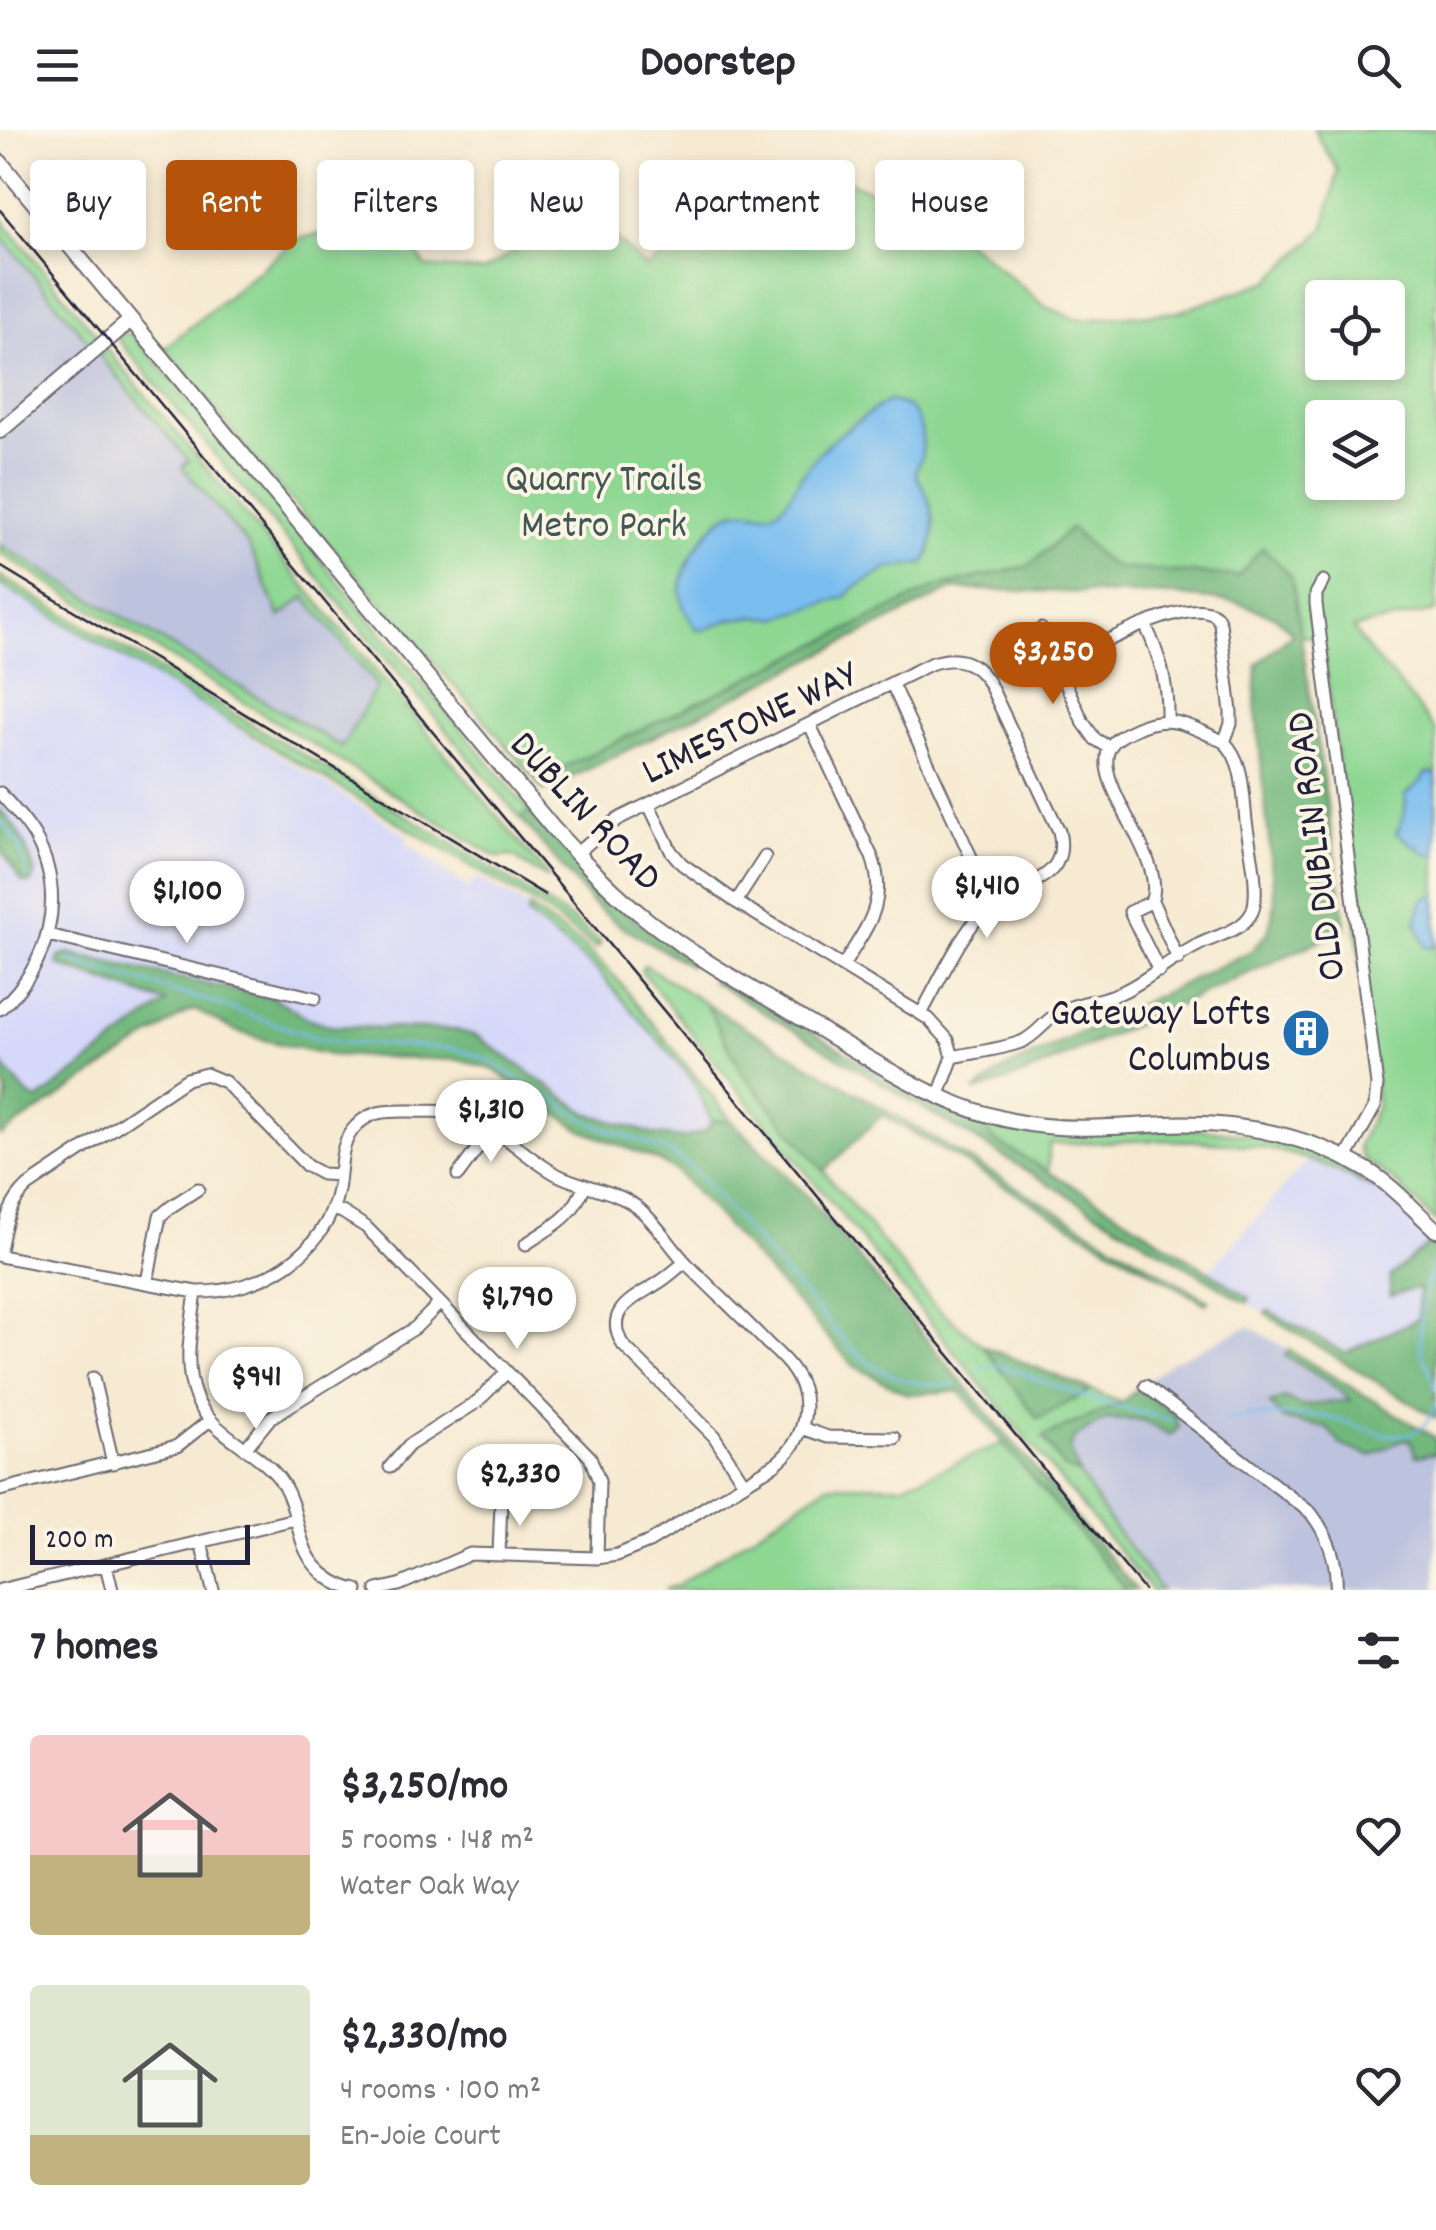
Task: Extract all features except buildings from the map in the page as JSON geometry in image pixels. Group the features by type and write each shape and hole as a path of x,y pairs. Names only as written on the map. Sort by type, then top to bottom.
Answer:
{"main road":[{"name":"DUBLIN ROAD","path":"0,162 498,763 576,854 650,921 711,964 913,1085 981,1114 1043,1126 1219,1124 1290,1136 1369,1171 1436,1230"},
{"path":"0,432 131,320"}],"street":[{"name":"OLD DUBLIN ROAD","path":"1323,581 1316,604 1377,1085 1375,1106 1346,1160"},
{"path":"1058,665 1165,615 1202,611 1216,616 1232,712 1224,742"},
{"path":"1145,624 1163,666 1167,720"},
{"path":"1041,629 1083,722 1095,738 1110,748"},
{"name":"LIMESTONE WAY","path":"576,854 609,825 930,664 956,658 970,663 990,683 1061,839 1052,869 992,903"},
{"path":"892,684 992,903 968,931 921,1014"},
{"path":"953,1057 1019,1042 1038,1032 1062,1010 1119,994 1178,959 1195,946 1246,921 1253,906 1253,875 1239,768 1231,748 1224,742 1167,720 1150,722 1115,740 1106,762 1119,801 1153,872 1155,892 1151,902 1130,912 1159,970"},
{"path":"810,725 872,857 878,880 873,916 843,966"},
{"path":"0,793 28,826 45,861 52,897 48,935 33,971 0,1009"},
{"path":"649,805 675,857 736,902 938,1028 948,1040 953,1057 938,1096"},
{"path":"736,902 765,858"},
{"path":"1151,902 1178,959"},
{"path":"48,935 316,998"},
{"path":"340,1175 322,1174 307,1166 225,1082 213,1075 200,1074 156,1099 28,1186 9,1210 0,1253 196,1292 230,1289 271,1276 299,1256 323,1227 332,1209 340,1175 341,1157 348,1136 369,1109 456,1113 474,1118 550,1170 636,1207 796,1374 805,1406 802,1428 780,1460 649,1542 617,1556 470,1554 399,1585 377,1590"},
{"path":"458,1176 491,1130"},
{"path":"526,1244 569,1215 586,1185"},
{"path":"147,1282 160,1216 198,1189"},
{"path":"332,1209 366,1227 590,1457 599,1480 597,1558"},
{"path":"685,1262 624,1304 611,1320 623,1345 714,1436 744,1483"},
{"path":"196,1292 188,1354 194,1395 210,1420 278,1476 288,1493 308,1556 337,1587 357,1590"},
{"path":"245,1449 270,1418 415,1328 440,1303"},
{"path":"390,1467 409,1445 477,1402 507,1372"},
{"path":"93,1378 113,1463"},
{"path":"1146,1386 1311,1514 1332,1552 1336,1590"},
{"path":"0,1490 177,1446 210,1420"},
{"path":"802,1428 828,1436 895,1438"},
{"path":"499,1553 500,1502"},
{"path":"8,1589 295,1519"},
{"path":"201,1542 213,1590"},
{"path":"106,1565 112,1590"}],"shaded area":[{"path":"0,235 189,461 183,468 249,546 280,616 304,597 378,686 342,747 0,545"},
{"path":"0,584 409,837 406,843 468,888 477,877 529,908 527,915 595,968 692,1079 712,1121 706,1131 684,1138 656,1135 587,1113 477,1036 456,1030 331,1026 307,1018 286,1004 58,965 166,1002 40,1099 26,1093 0,1062"},
{"path":"1308,1160 1379,1191 1435,1239 1390,1276 1419,1286 1418,1319 1344,1354 1268,1311 1265,1314 1247,1303 1250,1299 1208,1272"},
{"path":"1249,1326 1289,1350 1285,1355 1352,1400 1302,1406 1283,1419 1328,1428 1342,1445 1371,1456 1410,1439 1416,1456 1436,1453 1436,1590 1161,1590 1107,1518 1079,1473 1070,1449 1074,1438 1106,1419 1175,1416 1139,1388 1171,1362"}],"green space":[{"name":"Quarry Trails Metro Park","path":"1314,130 1436,130 1436,611 1353,628 1436,731 1436,1222 1394,1181 1363,1159 1358,1146 1377,1106 1323,641 1293,633 1274,616 1236,602 1175,595 953,589 544,791 262,468 165,348 284,250 297,250 297,239 317,235 317,250 415,250 426,267 483,271 516,250 619,250 619,242 646,268 671,250 855,250 855,184 875,192 875,250 978,250 1046,307 1080,320 1178,312 1269,281 1324,229 1338,171"},
{"path":"0,217 99,338 91,345 0,235"},
{"path":"124,333 132,334 160,366 530,812 521,819 117,338"},
{"path":"106,348 550,879 513,856 497,857 0,553 0,545 342,747 377,686 305,597 280,617 249,546 182,467 189,461 98,354"},
{"path":"1071,528 1118,568 1238,576 1263,547 1292,578 1346,929 1024,1075 974,1092 1003,1070 1251,951 1268,932 1275,903 1255,701 1257,664 1293,633 1274,616 1236,602 1175,595 953,589 544,791 535,781 936,587 1029,566"},
{"path":"0,576 417,822 571,919 601,943 596,948 543,909 0,584"},
{"path":"0,809 29,855 35,873 30,884 22,882 0,848"},
{"path":"530,812 641,925 693,960 689,965 619,925 592,903 521,819"},
{"path":"529,908 585,948 616,978 731,1120 712,1121 692,1079 595,968 527,915"},
{"path":"69,954 276,999 307,1018 331,1026 456,1030 477,1036 587,1113 656,1135 684,1138 706,1131 712,1121 731,1120 805,1194 1136,1590 1127,1590 959,1391 907,1394 854,1366 676,1171 581,1130 492,1069 460,1060 330,1055 236,1031 195,1010 0,1136 0,1114 7,1096 0,1078 0,1062 26,1093 40,1099 166,1003 58,965 59,957"},
{"path":"645,965 706,1004 742,1072 934,1305 983,1346 1038,1418 1091,1390 1121,1403 1043,1438 1064,1468 1079,1473 1161,1590 1151,1590 683,1023 641,970"},
{"path":"716,974 920,1097 988,1124 992,1139 1103,1203 1250,1298 1247,1303 712,981"},
{"path":"706,1004 1208,1300 1206,1304 882,1115 824,1171 742,1072"},
{"path":"988,1124 1041,1132 1198,1129 1265,1137 1330,1160 1379,1191 1294,1155 1203,1141 1049,1144 1049,1172 991,1139"},
{"path":"1435,1239 1436,1418 1265,1314 1268,1310 1345,1353 1418,1319 1419,1287 1390,1296 1390,1276"},
{"path":"983,1346 1091,1390 1038,1419"},
{"path":"1289,1350 1436,1438 1436,1453 1416,1456 1410,1439 1371,1456 1341,1445 1327,1428 1283,1419 1270,1404 1284,1398 1302,1406 1351,1400 1285,1356"},
{"path":"1139,1388 1175,1416 1179,1428 1170,1435 1142,1420 1106,1419 1074,1438 1070,1449 1079,1473 1064,1468 1043,1437 1121,1403"},
{"path":"1003,1443 1127,1590 664,1590 679,1584 828,1485 904,1485"}],"water":[{"path":"890,401 913,412 922,435 916,475 928,498 934,527 932,546 924,564 890,568 855,587 846,597 777,618 731,619 697,630 683,604 681,585 689,561 704,537 731,513 776,511 824,448"},
{"path":"1426,773 1436,774 1436,856 1426,854 1396,833 1404,815 1405,795"},
{"path":"1436,895 1436,944 1425,947 1416,922 1423,899"}],"waterway":[{"path":"0,820 20,846 28,878"},
{"path":"67,960 311,1036 342,1043 450,1048 483,1057 593,1124 670,1152 691,1167 865,1359 900,1379 957,1385"},
{"path":"1436,1259 1425,1291 1420,1332 1422,1353 1436,1390"},
{"path":"979,1371 988,1365 999,1365 1099,1402 1172,1420"},
{"path":"1224,1419 1320,1416 1401,1435 1415,1432 1427,1422 1436,1403"}],"railway":[{"path":"0,210 1144,1590"},
{"path":"0,566 545,895"}],"place":[{"name":"Gateway Lofts Columbus","path":"1306,1033"}]}
